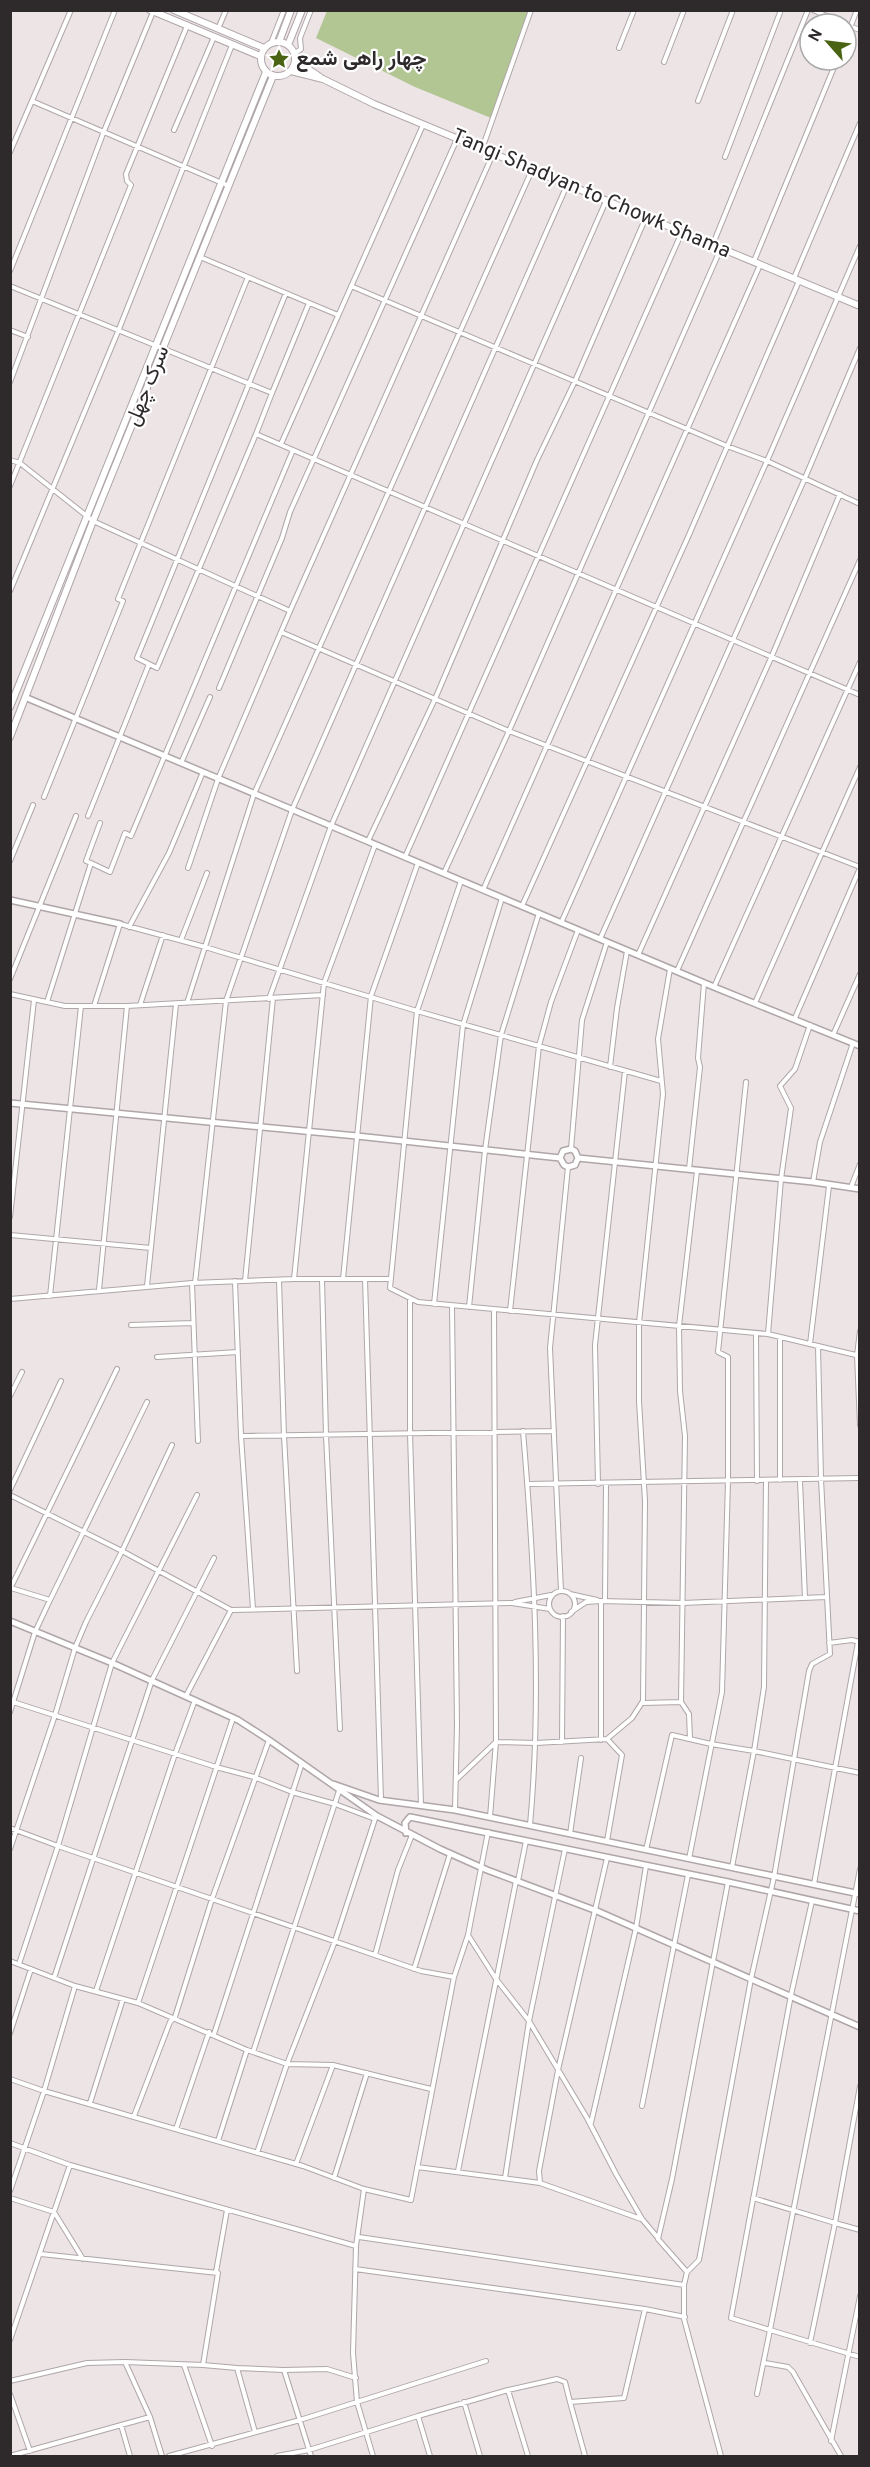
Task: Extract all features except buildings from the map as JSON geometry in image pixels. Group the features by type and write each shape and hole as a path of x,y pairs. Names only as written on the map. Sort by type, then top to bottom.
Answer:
{"main road":[{"path":"174,10 264,48"},
{"path":"279,42 291,10"},
{"path":"288,45 302,10"},
{"path":"152,11 260,56"},
{"path":"279,42 288,45 295,57 323,79 291,71 282,76 273,76 266,72 260,62 260,56 264,48 271,43 279,42"},
{"path":"291,71 295,57"},
{"path":"160,345 266,72"},
{"name":"سرک چهل","path":"10,737 27,698 90,519 273,76"},
{"name":"Tangi Shadyan to Chowk Shama","path":"323,79 482,149 860,306"},
{"path":"10,707 90,519"},
{"path":"27,698 670,969 860,1046"},
{"path":"10,900 120,924"},
{"path":"10,1103 309,1131 560,1158"},
{"path":"571,1149 577,1153 578,1158 575,1165 568,1167 560,1158 563,1151 571,1149"},
{"path":"578,1158 813,1182 860,1189"},
{"path":"10,1621 152,1680 233,1718 302,1763 376,1818 450,1854 481,1868 597,1911 860,2026"},
{"path":"327,1782 381,1800 455,1810 857,1893"},
{"path":"409,1834 405,1823 410,1817 860,1911"}],"street":[{"path":"10,152 70,10"},
{"path":"10,271 115,10"},
{"path":"218,29 226,10"},
{"path":"271,43 284,10"},
{"path":"295,57 301,48 300,38 311,10"},
{"path":"482,149 531,10"},
{"path":"619,48 634,10"},
{"path":"664,62 684,10"},
{"path":"698,101 733,10"},
{"path":"725,157 781,10"},
{"path":"712,245 808,10"},
{"path":"11,380 104,131 152,11"},
{"path":"10,486 131,185 127,181 126,174 187,26"},
{"path":"174,130 214,37"},
{"path":"10,591 119,329 232,45"},
{"path":"483,890 687,429 757,263 832,72"},
{"path":"32,101 229,186"},
{"path":"522,906 727,446 860,123"},
{"path":"281,445 423,124"},
{"path":"219,688 290,512 457,138"},
{"path":"188,868 218,779 290,611 494,154"},
{"path":"187,1003 254,794 532,170"},
{"path":"198,1441 193,1323 194,1283 226,1001 292,810 568,184"},
{"path":"245,1281 271,998 279,970 331,826 606,201"},
{"path":"368,842 435,699 537,460 575,381 646,217"},
{"path":"405,857 682,232"},
{"path":"561,923 860,246"},
{"path":"444,873 509,731 647,412 721,248"},
{"path":"200,257 338,315"},
{"path":"44,797 123,601 118,598 139,544 248,277"},
{"path":"10,286 160,345 272,393"},
{"path":"351,286 767,461 860,504"},
{"path":"286,293 136,658 157,668 309,303"},
{"path":"10,330 28,337"},
{"path":"600,939 805,478 860,348"},
{"path":"256,434 860,695"},
{"path":"100,823 86,861 110,872 125,833 131,836 293,450"},
{"path":"10,460 20,463 90,519 139,544 290,611"},
{"path":"638,955 771,658 840,494"},
{"path":"676,971 860,560"},
{"path":"281,632 509,731 860,867 795,1018"},
{"path":"714,987 860,662"},
{"path":"88,816 149,664"},
{"path":"181,763 210,697"},
{"path":"10,717 18,718"},
{"path":"755,1003 860,767"},
{"path":"129,927 144,904 169,853 202,772"},
{"path":"10,861 33,805"},
{"path":"10,979 76,816"},
{"path":"294,1279 324,983 375,845"},
{"path":"47,1002 91,863"},
{"path":"343,1279 371,996 418,863"},
{"path":"181,940 207,873"},
{"path":"461,881 417,1011 390,1288 418,1302 756,1333 858,1356"},
{"path":"434,1304 463,1024 502,898"},
{"path":"469,1307 485,1150 501,1035 538,913"},
{"path":"94,1006 120,924 206,947 661,1081"},
{"path":"510,1311 539,1046 551,1002 578,930"},
{"path":"140,1005 163,935"},
{"path":"571,1149 582,1020 607,942"},
{"path":"610,1066 627,951"},
{"path":"456,1781 496,1742 536,1743 607,1739 632,1718 643,1701 645,1501 639,1401 639,1323 663,1094 661,1052 658,1039 670,969"},
{"path":"833,1035 860,974"},
{"path":"689,1170 700,1067 698,1058 704,983"},
{"path":"10,994 34,1000 81,1006 176,1004 323,995"},
{"path":"10,1217 34,1000"},
{"path":"147,1286 176,1004"},
{"path":"50,1296 81,1006"},
{"path":"99,1290 127,1006"},
{"path":"768,1335 781,1179 791,1108 780,1086 795,1069 810,1025"},
{"path":"813,1182 820,1142 853,1043"},
{"path":"598,1484 596,1346 625,1071"},
{"path":"689,1859 722,1692 728,1482 728,1357 718,1352 746,1082"},
{"path":"851,1187 860,1164"},
{"path":"561,1591 550,1348 568,1167"},
{"path":"690,1739 689,1714 681,1702 685,1436 680,1391 679,1326 697,1171"},
{"path":"810,1344 828,1186"},
{"path":"10,1235 151,1248"},
{"path":"10,1299 194,1283 294,1279 391,1279"},
{"path":"321,1279 340,1729"},
{"path":"364,1279 381,1800"},
{"path":"279,1280 284,1436 297,1671"},
{"path":"236,1281 241,1436 253,1609"},
{"path":"410,1298 410,1433 421,1805"},
{"path":"452,1306 456,1604 455,1810"},
{"path":"490,1817 496,1742 494,1310"},
{"path":"131,1325 193,1323"},
{"path":"860,1331 858,1356 860,1425"},
{"path":"756,1333 756,1481"},
{"path":"780,1337 780,1480"},
{"path":"721,2457 685,2317 684,2285 687,2272 699,2260 751,1979 774,1876 809,1671 812,1664 828,1656 820,1479 818,1346"},
{"path":"157,1357 238,1352"},
{"path":"50,1600 11,1588 117,1369"},
{"path":"10,1396 22,1372"},
{"path":"10,1490 61,1381"},
{"path":"10,1712 35,1632 147,1402"},
{"path":"523,1431 535,1598 536,1743 530,1825"},
{"path":"241,1436 554,1431"},
{"path":"10,1849 56,1715 75,1648 172,1445"},
{"path":"527,1484 800,1481 860,1478"},
{"path":"732,1867 764,1686 766,1480"},
{"path":"800,1481 805,1598"},
{"path":"602,1740 606,1484"},
{"path":"10,1495 159,1570 231,1610 496,1604 512,1603 561,1591 603,1601"},
{"path":"19,1964 112,1663 197,1495"},
{"path":"54,1978 152,1680 214,1558"},
{"path":"570,1594 574,1603 571,1612"},
{"path":"550,1609 552,1595"},
{"path":"512,1603 550,1609 558,1616 563,1616 586,1602 682,1603 826,1597"},
{"path":"186,1696 231,1610"},
{"path":"562,1742 563,1616"},
{"path":"814,1885 859,1642 852,1640 829,1643"},
{"path":"96,1991 195,1700"},
{"path":"12,1701 376,1818 335,1941 286,2064 257,2153"},
{"path":"643,1701 643,1703 681,1702"},
{"path":"138,2003 233,1718"},
{"path":"646,1850 672,1735 860,1773"},
{"path":"607,1739 621,1755 607,1841"},
{"path":"134,2116 170,2022 175,2017 212,1899 269,1740"},
{"path":"570,1834 581,1758"},
{"path":"176,2129 212,2033 302,1763"},
{"path":"218,2141 339,1791"},
{"path":"10,1828 414,1969 454,1977"},
{"path":"10,2079 44,2091 296,2164 364,2189 411,2200 454,1977 468,1935 488,1832"},
{"path":"375,1955 409,1834"},
{"path":"458,2171 526,1840"},
{"path":"505,2178 529,2021 565,1849"},
{"path":"414,1969 450,1854"},
{"path":"540,2183 539,2171 558,2070 597,1911 607,1858"},
{"path":"591,2124 636,1928 646,1866"},
{"path":"757,2394 765,2363 860,1869"},
{"path":"642,2106 688,1875"},
{"path":"658,2239 672,2179 728,1882"},
{"path":"812,1901 791,1995 731,2318 860,2357"},
{"path":"468,1935 496,1978 529,2021 591,2124 615,2174 642,2219 687,2272"},
{"path":"10,1961 75,1986 138,2003 286,2064 333,2065 431,2089"},
{"path":"10,2033 31,1969"},
{"path":"10,2191 44,2091 75,1986"},
{"path":"90,2103 123,1999"},
{"path":"296,2164 333,2065"},
{"path":"334,2178 367,2073"},
{"path":"810,2343 860,2086"},
{"path":"10,2144 70,2165 356,2246"},
{"path":"10,2340 70,2165"},
{"path":"417,2167 540,2183 642,2219"},
{"path":"364,2189 356,2246 353,2353 357,2402 373,2457"},
{"path":"10,2198 54,2212 83,2259"},
{"path":"753,2198 860,2230"},
{"path":"203,2366 227,2210"},
{"path":"359,2237 684,2285"},
{"path":"41,2254 216,2272"},
{"path":"355,2269 645,2309 685,2317"},
{"path":"831,2441 860,2296"},
{"path":"570,2402 624,2398 645,2309"},
{"path":"169,2457 300,2420 486,2361"},
{"path":"10,2381 87,2363 125,2362 284,2370 327,2369 356,2378"},
{"path":"125,2362 150,2417 162,2457"},
{"path":"765,2363 788,2367 793,2372 841,2457"},
{"path":"184,2365 212,2446"},
{"path":"237,2367 255,2432"},
{"path":"284,2370 311,2457"},
{"path":"276,2457 309,2450 464,2402 539,2382 561,2379 565,2382 585,2457"},
{"path":"508,2390 528,2457"},
{"path":"10,2394 30,2451"},
{"path":"464,2402 480,2457"},
{"path":"418,2416 430,2457"},
{"path":"10,2456 150,2417"},
{"path":"121,2426 130,2457"}],"green space":[{"path":"327,11 528,11 491,118 415,87 316,38"}],"place":[{"name":"چهار راهی شمع","path":"279,59"}]}
